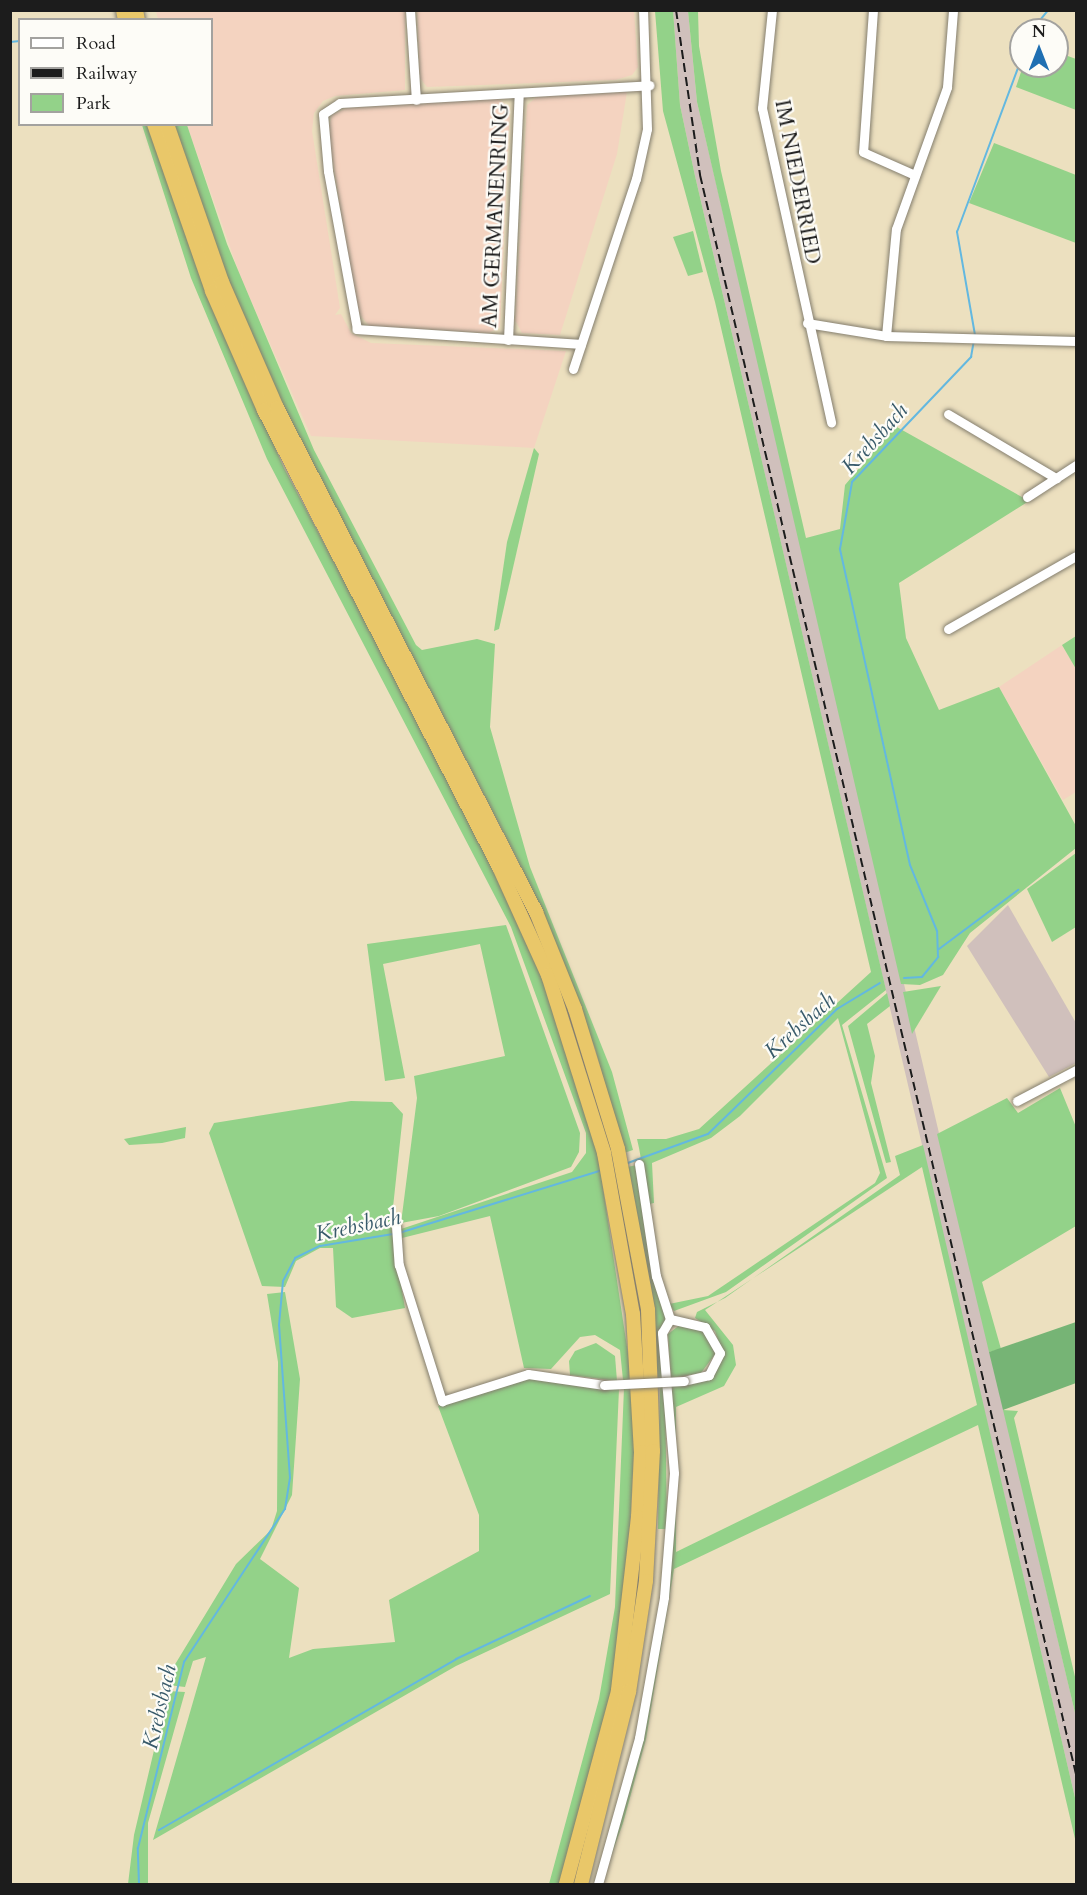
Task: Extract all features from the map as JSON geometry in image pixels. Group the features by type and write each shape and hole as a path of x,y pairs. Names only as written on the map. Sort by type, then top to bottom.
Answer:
{"highway":[{"path":"155,126 212,291 264,410 526,925 567,1026 604,1153 633,1314 641,1452 637,1527 618,1691 567,1884"},
{"path":"168,126 222,282 277,408 536,912 575,1009 618,1149 648,1310 652,1375 646,1569 627,1702 580,1884"}],"street":[{"path":"410,10 416,100"},
{"path":"573,369 636,179 649,85 643,10"},
{"name":"IM NIEDERRIED","path":"772,10 762,108 807,323 831,423"},
{"path":"873,10 863,152 915,176"},
{"path":"886,336 896,229 946,87 953,10"},
{"name":"AM GERMANENRING","path":"582,344 368,333 352,318 323,114 340,103 649,85"},
{"name":"AM GERMANENRING","path":"508,340 519,93"},
{"path":"807,323 886,336 1077,341"},
{"path":"948,414 1056,478"},
{"path":"1027,497 1077,465"},
{"path":"948,629 1077,556"},
{"path":"1017,1101 1077,1070"},
{"path":"598,1884 639,1738 664,1597 674,1473 662,1333 670,1318 656,1276 639,1164"},
{"path":"396,1226 397,1245 442,1401 528,1374 604,1385 684,1381 709,1375 720,1353 705,1327 670,1318"}],"shaded area":[{"path":"156,11 405,11 405,90 335,96 323,101 314,113 312,131 340,308 335,315 341,314 351,333 371,343 566,351 534,448 311,436 241,278 187,126 213,126 213,18 158,18"},
{"path":"417,11 634,11 638,67 632,75 615,80 427,87 420,78"},
{"path":"673,11 688,11 697,102 1076,1717 1076,1802 695,176 680,105"},
{"path":"627,92 617,154 560,335 522,333 515,320 527,105 537,97"},
{"path":"498,99 510,107 500,327 489,333 369,326 357,311 328,131 332,115 347,108"},
{"path":"1062,645 1076,669 1076,792 1063,800 999,687"},
{"path":"1008,905 1076,1023 1076,1063 1049,1077 967,946"}],"green space":[{"path":"673,10 680,105 695,176 886,990 842,1025 887,1178 726,1292 674,1311 669,1304 708,1296 875,1183 880,1173 838,1018 740,1116 711,1138 652,1163 654,1203 649,1204 637,1139 666,1139 699,1129 871,972 715,302 663,111 655,11"},
{"path":"688,11 698,11 699,46 721,171 806,538 840,529 845,485 895,426 1029,501 899,583 906,638 939,710 999,687 1076,826 1076,848 970,933 943,975 920,985 901,984 697,102"},
{"path":"1069,56 1076,59 1076,110 1016,87 1019,78 1069,78"},
{"path":"142,126 148,126 206,291 284,468 473,823 543,978 598,1155 632,1380 623,1380 620,1350 595,1335 580,1337 551,1369 524,1368 490,1216 402,1238 401,1229 572,1172 586,1153 586,1133 511,927 267,459 191,278"},
{"path":"174,126 187,126 227,244 314,450 416,645 422,650 477,639 495,644 490,727 530,867 612,1072 633,1150 624,1153 595,1048 518,861 278,397 212,241"},
{"path":"994,143 1076,175 1076,243 969,203"},
{"path":"693,231 703,272 688,276 673,237"},
{"path":"534,448 539,454 499,629 494,631 507,542"},
{"path":"1076,636 1076,669 1062,645"},
{"path":"1076,853 1076,927 1052,942 1027,889"},
{"path":"506,925 580,1133 579,1152 571,1167 439,1216 401,1223 417,1098 414,1076 505,1056 480,944 383,964 405,1078 385,1081 367,944"},
{"path":"941,986 912,1034 903,992"},
{"path":"887,993 890,1006 867,1024 875,1056 871,1083 891,1162 886,1163 848,1026"},
{"path":"1060,1088 1076,1127 1076,1226 982,1282 1001,1349 989,1352 937,1134 1007,1098 1018,1113"},
{"path":"351,1101 392,1102 403,1114 391,1226 405,1308 352,1318 336,1307 333,1248 320,1248 296,1261 285,1287 262,1286 209,1133 214,1123"},
{"path":"186,1127 185,1138 162,1143 129,1145 124,1139"},
{"path":"923,1145 1076,1802 1076,1843 978,1425 674,1569 646,1739 623,1823 601,1884 643,1738 667,1598 676,1485 676,1552 977,1405 922,1167 752,1279 900,1175 895,1156"},
{"path":"637,1165 668,1317 665,1378 658,1379 648,1275 627,1167"},
{"path":"285,1292 300,1379 292,1495 260,1559 299,1588 289,1658 313,1649 395,1642 389,1600 479,1551 479,1515 438,1406 496,1383 544,1377 619,1389 610,1594 456,1666 153,1840 206,1657 193,1661 185,1687 168,1685 171,1671 236,1564 271,1530 277,1511 278,1362 267,1294"},
{"path":"718,1302 705,1310 733,1345 736,1365 724,1386 676,1407 676,1458 671,1386 710,1376 723,1355 715,1331 695,1318 697,1312"},
{"path":"1076,1322 1076,1383 1003,1410 989,1352"},
{"path":"681,1324 704,1331 716,1353 701,1373 671,1378 668,1334"},
{"path":"596,1343 615,1356 617,1381 570,1375 569,1361 575,1351"},
{"path":"660,1386 665,1386 667,1529 658,1529"},
{"path":"624,1388 633,1388 634,1453 627,1582 612,1690 560,1884 549,1884 599,1699 615,1607"},
{"path":"1003,1410 1018,1411 1014,1418 1076,1681 1076,1717"},
{"path":"168,1691 185,1692 148,1823 148,1884 128,1884 134,1835"}],"waterway":[{"name":"Krebsbach","path":"1042,18 1048,10"},
{"path":"10,42 18,41"},
{"name":"Krebsbach","path":"975,335 957,232 1014,78"},
{"name":"Krebsbach","path":"904,978 922,977 938,957 937,931 910,865 840,549 852,482 971,357 974,340"},
{"path":"939,949 1018,890"},
{"name":"Krebsbach","path":"625,1164 708,1134 837,1009 880,983"},
{"name":"Krebsbach","path":"399,1233 602,1170"},
{"name":"Krebsbach","path":"139,1884 138,1848 184,1662 285,1509 290,1478 279,1325 283,1281 295,1258 320,1246 393,1234"},
{"path":"159,1830 456,1659 590,1596"}],"railway":[{"path":"676,10 700,175 1076,1774"}]}
